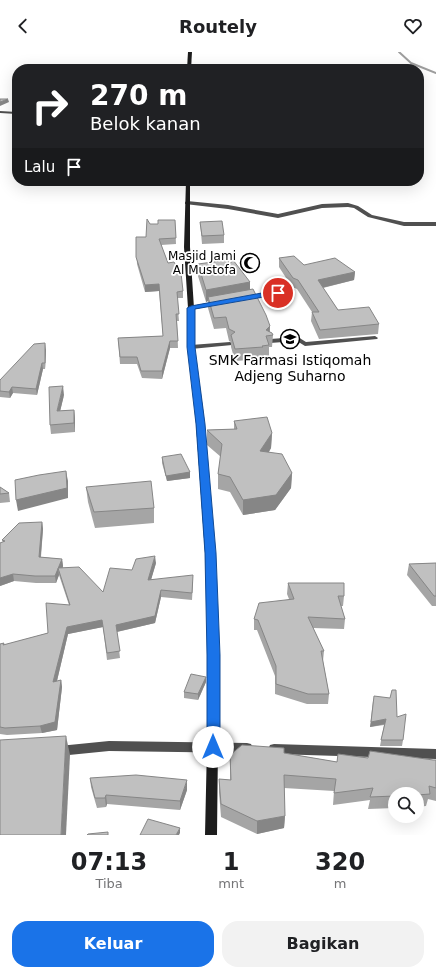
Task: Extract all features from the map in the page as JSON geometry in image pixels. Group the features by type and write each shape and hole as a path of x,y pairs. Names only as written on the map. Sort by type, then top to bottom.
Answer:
{"main road":[{"path":"189,64 190,52"},
{"path":"188,186 187,247 191,308 191,347 200,424 210,553 214,655 211,835"}],"street":[{"path":"0,112 12,113"},
{"path":"187,203 228,207 278,216 322,206 348,205 356,207 370,216 404,224 436,224"},
{"path":"240,300 292,290"},
{"path":"191,308 226,302"},
{"path":"50,751 109,746 213,747 436,754"}],"lane":[{"path":"270,341 298,339 305,344 375,338"},
{"path":"191,347 230,344"}],"building":[{"path":"0,99 8,99 0,102"},
{"path":"147,219 150,224 158,224 158,220 175,220 176,238 159,239 168,263 174,262 181,273 183,291 177,292 179,314 176,314 178,341 170,341 162,371 141,371 137,357 120,357 118,338 163,336 159,284 145,285 136,257 136,237 146,237"},
{"path":"222,221 224,235 202,236 200,222"},
{"path":"294,256 304,265 335,258 355,272 318,280 338,310 369,307 379,324 320,330 312,312 319,312 298,280 293,278 279,258"},
{"path":"228,260 229,265 233,260 250,282 206,290 198,264"},
{"path":"253,289 270,326 266,330 273,335 266,336 269,345 262,346 263,347 235,349 231,335 235,332 229,329 226,317 214,318 208,297"},
{"path":"45,343 45,363 42,363 36,389 12,387 9,392 0,391 0,380 34,344"},
{"path":"63,386 57,411 74,410 74,423 50,425 49,387"},
{"path":"267,417 272,433 260,451 282,454 292,473 276,495 243,500 230,477 218,474 222,444 207,430 237,429 234,421"},
{"path":"181,454 190,472 166,476 162,457"},
{"path":"66,471 67,488 16,500 15,480"},
{"path":"151,481 154,508 94,512 86,487"},
{"path":"0,487 9,493 0,494"},
{"path":"42,522 39,557 62,559 55,576 13,574 0,578 0,543 5,541 2,540 19,523"},
{"path":"155,556 148,580 193,575 192,593 161,590 155,616 116,625 120,651 107,653 102,620 67,627 53,682 61,680 55,722 40,726 0,727 0,644 4,643 3,645 48,633 46,603 70,605 58,568 79,567 103,592 110,568 132,570 136,559"},
{"path":"436,563 436,596 434,596 409,564"},
{"path":"288,583 344,583 344,596 338,596 345,619 308,617 324,651 321,651 329,694 308,694 276,684 276,666 258,620 254,619 259,603 294,599"},
{"path":"191,674 206,677 198,694 184,692"},
{"path":"392,690 396,690 397,717 406,714 403,740 381,740 386,719 371,722 374,696 390,698"},
{"path":"66,736 61,835 0,835 0,740"},
{"path":"242,745 284,748 284,753 337,762 338,754 368,758 370,751 436,760 436,788 429,786 430,794 424,794 424,787 388,787 388,796 370,797 373,788 334,793 336,779 284,775 285,816 257,821 221,804 219,779 231,780 230,755"},
{"path":"136,775 187,780 180,801 106,795 105,798 95,798 90,778"},
{"path":"148,819 180,828 176,835 140,835"},
{"path":"108,832 108,835 87,835 88,834"}],"waterway":[{"path":"399,52 414,64"},
{"path":"424,68 436,73"}],"place":[{"name":"Masjid Jami Al Mustofa","path":"250,263"},
{"name":"SMK Farmasi Istiqomah Adjeng Suharno","path":"290,339"}],"route":[{"path":"213,747 214,655 210,553 204,466 191,347 191,308 278,293"}]}
